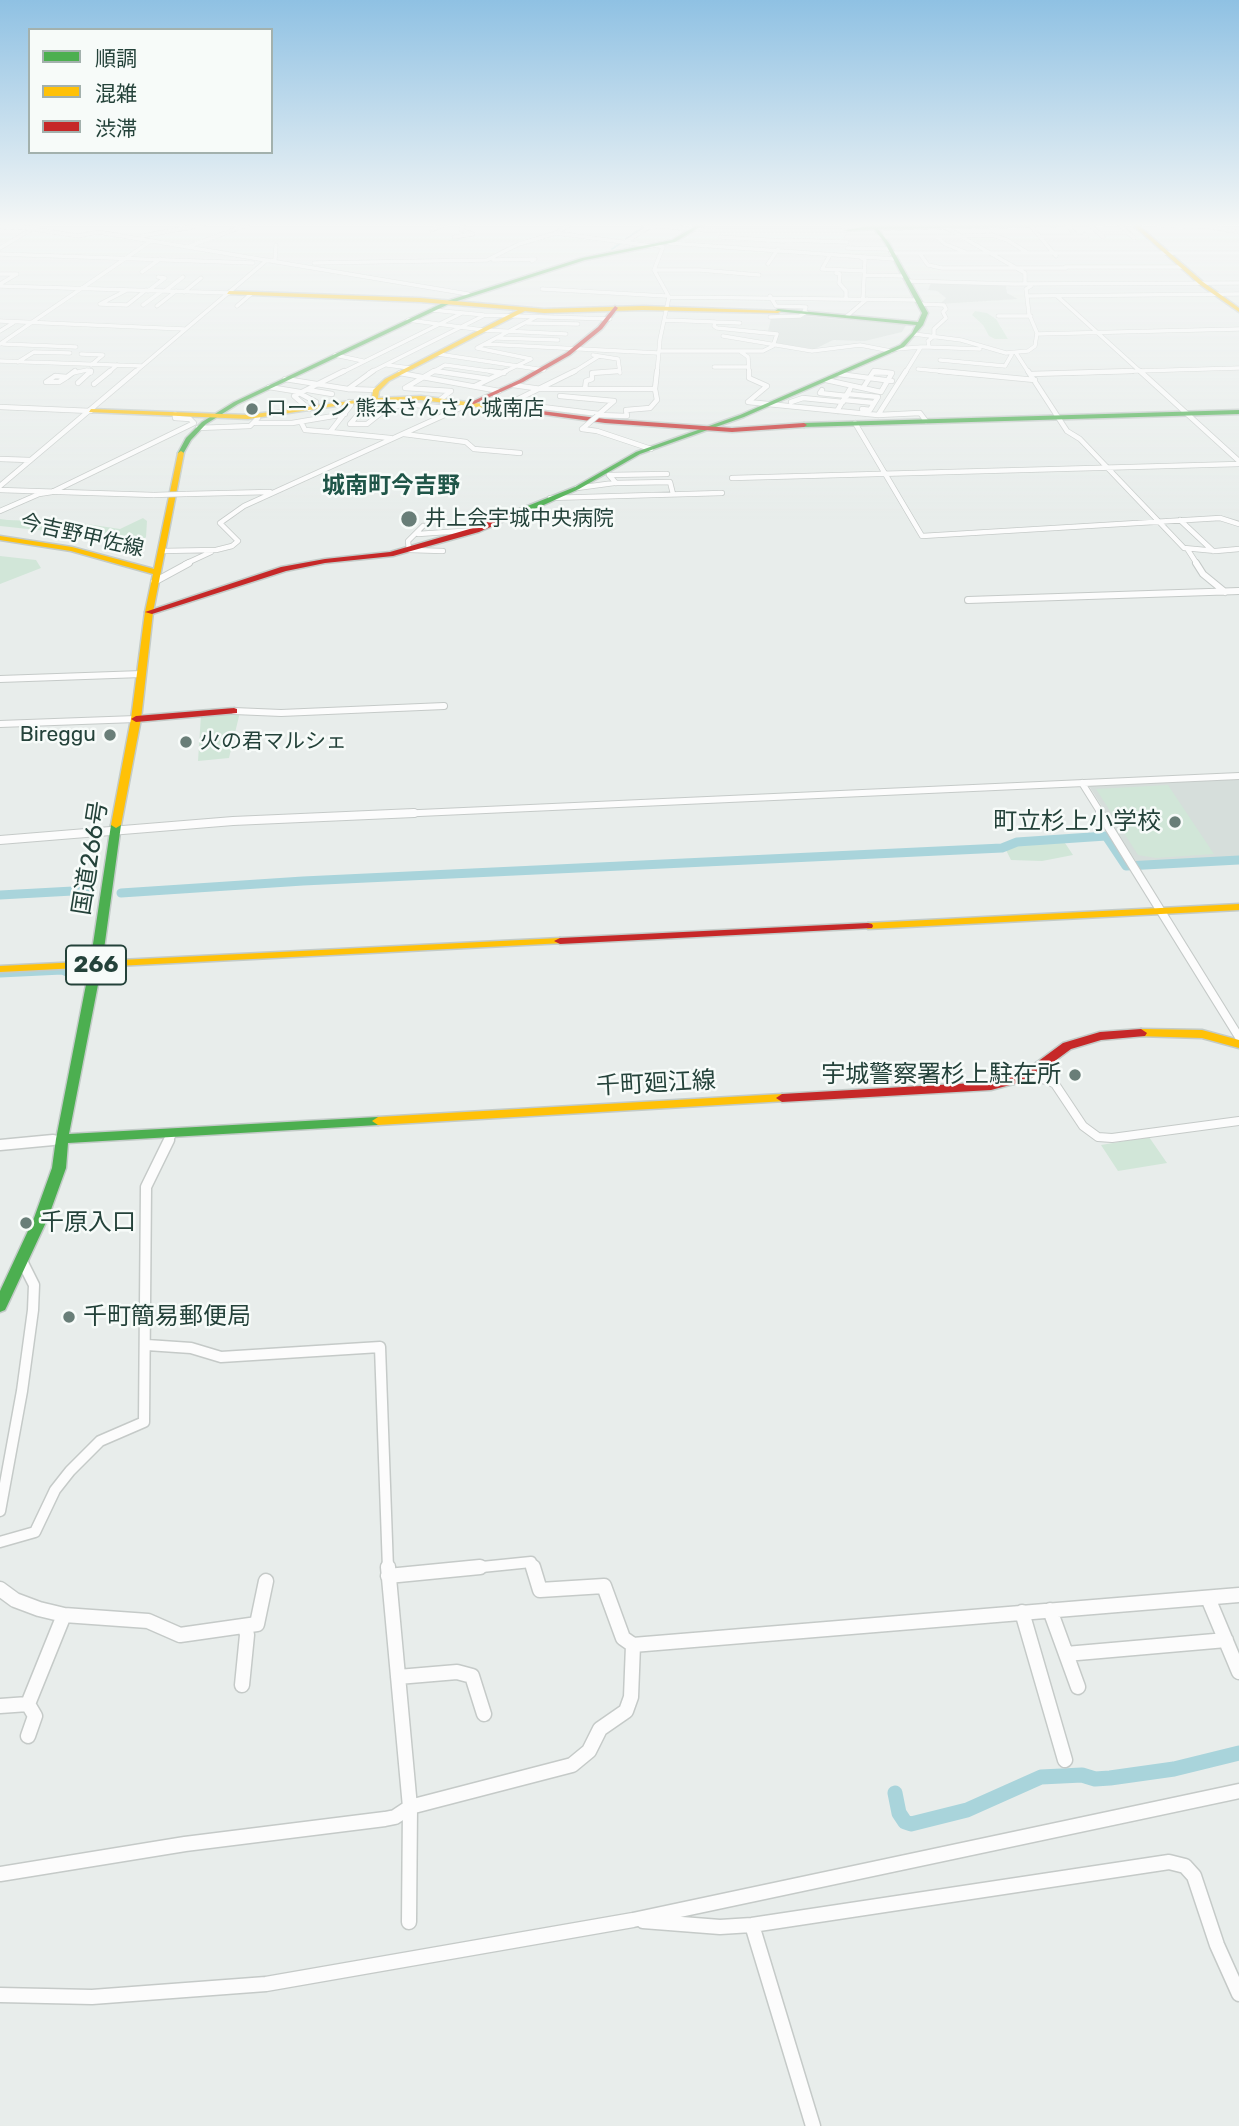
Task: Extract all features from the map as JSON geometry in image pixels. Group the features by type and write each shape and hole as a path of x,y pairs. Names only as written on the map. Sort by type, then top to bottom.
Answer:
{"main road":[{"name":"266","path":"155,577 178,458 188,439 198,428 269,387 399,324"},
{"path":"91,411 257,419 313,405 347,402 483,330 505,324"},
{"path":"471,403 544,370 572,351 603,324"},
{"path":"891,324 917,329"},
{"path":"149,612 284,569 408,550 475,530 577,488 623,460 822,385 839,374 894,350 919,324"},
{"path":"373,390 591,420 710,428 855,424 880,419 926,421 1239,412"},
{"name":"今吉野甲佐線","path":"0,538 72,549 155,577"},
{"name":"国道266号","path":"0,1306 22,1261 59,1168 136,719 155,577"},
{"path":"136,719 234,711"},
{"path":"0,969 1239,907"},
{"name":"千町廻江線","path":"62,1139 1000,1085 1025,1077 1067,1045 1100,1036 1154,1032 1202,1034 1239,1044"}],"street":[{"path":"0,344 30,324"},
{"path":"81,324 184,329"},
{"path":"0,488 190,324"},
{"path":"313,405 294,397 441,324"},
{"path":"442,324 508,332 568,332"},
{"path":"330,432 358,379 466,324"},
{"path":"475,386 531,358 477,348 508,332 512,324"},
{"path":"525,324 568,332"},
{"path":"578,324 543,351 741,352 766,350 777,333 717,328 714,324"},
{"path":"598,356 541,389 510,403 598,415 627,416 625,410 650,408 657,400 655,389 658,352 663,324"},
{"path":"767,332 768,324"},
{"path":"934,336 934,328 939,324"},
{"path":"917,329 934,336 1014,353 1028,351 1035,346 1037,334 1034,324"},
{"path":"1087,324 1239,462"},
{"path":"1037,334 1239,329"},
{"path":"723,336 812,351 848,350"},
{"path":"929,347 928,341 934,336"},
{"path":"496,338 558,340"},
{"path":"0,344 76,346"},
{"path":"484,344 548,347 618,359 620,373 592,373 592,379 586,382 585,389"},
{"path":"829,349 842,345 861,345 894,350 989,349"},
{"path":"822,385 843,401 880,419 920,349 929,347 954,350"},
{"path":"18,362 34,352 70,354"},
{"path":"741,352 748,357 749,378 767,386 748,402 843,401 878,397 870,410 843,401 820,393 822,385"},
{"path":"940,360 1005,366 1014,353"},
{"path":"1014,353 1031,374 1067,431 1080,439 1157,522 1188,550 1203,574 1225,592"},
{"path":"67,377 77,370 92,366 103,355 81,354"},
{"path":"438,354 544,370"},
{"path":"994,360 997,354"},
{"path":"335,355 387,365 422,377 499,391"},
{"path":"964,357 1008,362"},
{"path":"0,361 142,366"},
{"path":"69,364 63,368 76,369"},
{"path":"1035,380 977,372 921,364 918,369 977,372 1031,374 1239,368"},
{"path":"94,384 117,365"},
{"path":"441,399 451,391 405,388 449,365 505,373"},
{"path":"78,383 92,372 92,366"},
{"path":"715,367 747,367"},
{"path":"434,371 491,380"},
{"path":"780,402 843,401 864,390 874,371 891,372 881,392 864,390 822,385"},
{"path":"839,374 900,381"},
{"path":"285,379 338,388 347,402"},
{"path":"358,379 373,390"},
{"path":"513,385 541,389 655,389"},
{"path":"269,387 330,397 338,388"},
{"path":"540,408 560,396 563,389"},
{"path":"302,392 313,405"},
{"path":"560,396 614,401 582,429 621,438 651,449"},
{"path":"569,411 587,400"},
{"path":"198,428 250,426 257,419 301,422 347,402"},
{"path":"161,551 227,548 238,541 221,521 275,492 471,403"},
{"path":"386,409 360,410 350,424 367,425 393,405 458,410"},
{"path":"0,407 91,411"},
{"path":"0,511 39,494 52,492 194,423 193,420 175,418 175,414"},
{"path":"301,422 305,430 394,439"},
{"path":"855,424 922,536 1220,517 1238,524"},
{"path":"404,435 466,442 474,449 520,453"},
{"path":"0,459 30,460"},
{"path":"732,478 1239,462"},
{"path":"673,492 666,471 609,475 621,491 722,493"},
{"path":"577,488 617,483 670,482"},
{"path":"0,488 154,495 275,492"},
{"path":"550,498 673,492"},
{"path":"1180,520 1213,551"},
{"path":"423,526 418,534 408,541 408,550 443,551"},
{"path":"418,534 475,530"},
{"path":"1188,550 1239,549"},
{"path":"155,577 216,550"},
{"path":"968,600 1239,591"},
{"path":"0,679 142,674"},
{"path":"234,711 281,713 444,706"},
{"path":"0,724 136,719"},
{"path":"0,839 246,820 1239,776"},
{"path":"1082,783 1239,1037"},
{"path":"1025,1077 1048,1080 1055,1084 1083,1126 1098,1137 1112,1138 1239,1121"},
{"path":"0,1542 35,1532 55,1490 100,1441 145,1423 146,1187 172,1134"},
{"path":"0,1145 62,1139"},
{"path":"0,1511 22,1391 33,1310 34,1285 22,1261"},
{"path":"147,1345 191,1348 221,1357 380,1347 388,1576 410,1807 409,1922"},
{"path":"388,1576 531,1562 540,1590 604,1586 623,1638 633,1645 1239,1595"},
{"path":"0,1589 15,1600 64,1615 148,1621 180,1635 257,1624 266,1581"},
{"path":"1208,1598 1239,1672"},
{"path":"1050,1610 1078,1687"},
{"path":"1022,1612 1065,1760"},
{"path":"28,1704 64,1615"},
{"path":"242,1685 246,1626"},
{"path":"1066,1654 1226,1640"},
{"path":"0,1874 185,1844 385,1819 395,1817 410,1807 572,1765 589,1751 600,1729 626,1711 632,1697 633,1645"},
{"path":"398,1677 457,1672 472,1676 484,1714"},
{"path":"0,1706 28,1704"},
{"path":"28,1704 35,1716 28,1736"},
{"path":"0,1995 92,1997 266,1984 633,1920 1239,1791"},
{"path":"633,1920 720,1927 752,1925 1169,1861 1185,1866 1194,1876 1217,1945 1239,1994"},
{"path":"752,1925 813,2126"}],"shaded area":[{"path":"770,324 907,324 902,332 865,341 833,340 815,349 775,343 779,334 768,331"},
{"name":"町立杉上小学校","path":"1239,779 1239,858 1137,863 1089,786"}],"green space":[{"path":"999,324 1008,339 989,336 983,325"},
{"path":"143,518 147,521 146,537 140,544 121,543 103,537 0,526 0,519 80,523 120,529"},
{"path":"0,556 36,560 41,568 0,584"},
{"path":"240,712 229,758 198,761 201,715"},
{"path":"1168,785 1214,854 1156,858 1138,855 1096,789"},
{"path":"1063,840 1073,855 1042,861 1011,860 1006,850 1007,846 1019,843"},
{"path":"1149,1137 1167,1163 1118,1171 1101,1145"}],"waterway":[{"path":"121,893 303,881 1002,848 1017,842 1106,836 1126,866 1239,860"},
{"path":"0,895 91,890"},
{"path":"0,973 62,970 78,977"},
{"path":"895,1793 899,1813 905,1822 911,1824 967,1810 1041,1777 1082,1775 1095,1779 1110,1778 1174,1769 1239,1753"}],"traffic: fast":[{"path":"181,453 188,439 204,423 236,403 402,324"},
{"path":"523,511 577,488 638,453 742,416 902,346 919,324"},
{"path":"804,425 1239,412"},
{"path":"0,1306 41,1218 59,1168 62,1139 96,964 116,825"},
{"path":"62,1139 378,1121"}],"traffic: slow":[{"path":"375,400 376,390 387,380 495,324"},
{"path":"91,411 248,417 356,401 421,398 534,412"},
{"path":"116,825 136,719 149,612 181,453"},
{"path":"0,538 72,549 156,572"},
{"path":"868,926 1239,907"},
{"path":"0,969 560,941"},
{"path":"1141,1033 1202,1034 1239,1044"},
{"path":"378,1121 782,1098"}],"traffic: jam":[{"path":"472,403 521,381 568,354 603,324"},
{"path":"534,412 605,421 732,430 804,425"},
{"path":"149,612 284,569 325,561 390,554 476,530 523,511"},
{"path":"136,719 234,711"},
{"path":"560,941 868,926"},
{"path":"782,1098 991,1086 1025,1077 1067,1046 1100,1036 1141,1033"}],"place":[{"name":"ローソン 熊本さんさん城南店","path":"252,409"},
{"name":"井上会宇城中央病院","path":"409,519"},
{"name":"Bireggu","path":"110,735"},
{"name":"火の君マルシェ","path":"186,742"},
{"name":"町立杉上小学校","path":"1175,822"},
{"name":"宇城警察署杉上駐在所","path":"1075,1075"},
{"name":"千原入口","path":"26,1223"},
{"name":"千町簡易郵便局","path":"69,1317"}],"district":[{"name":"城南町今吉野","path":"391,486"}]}
